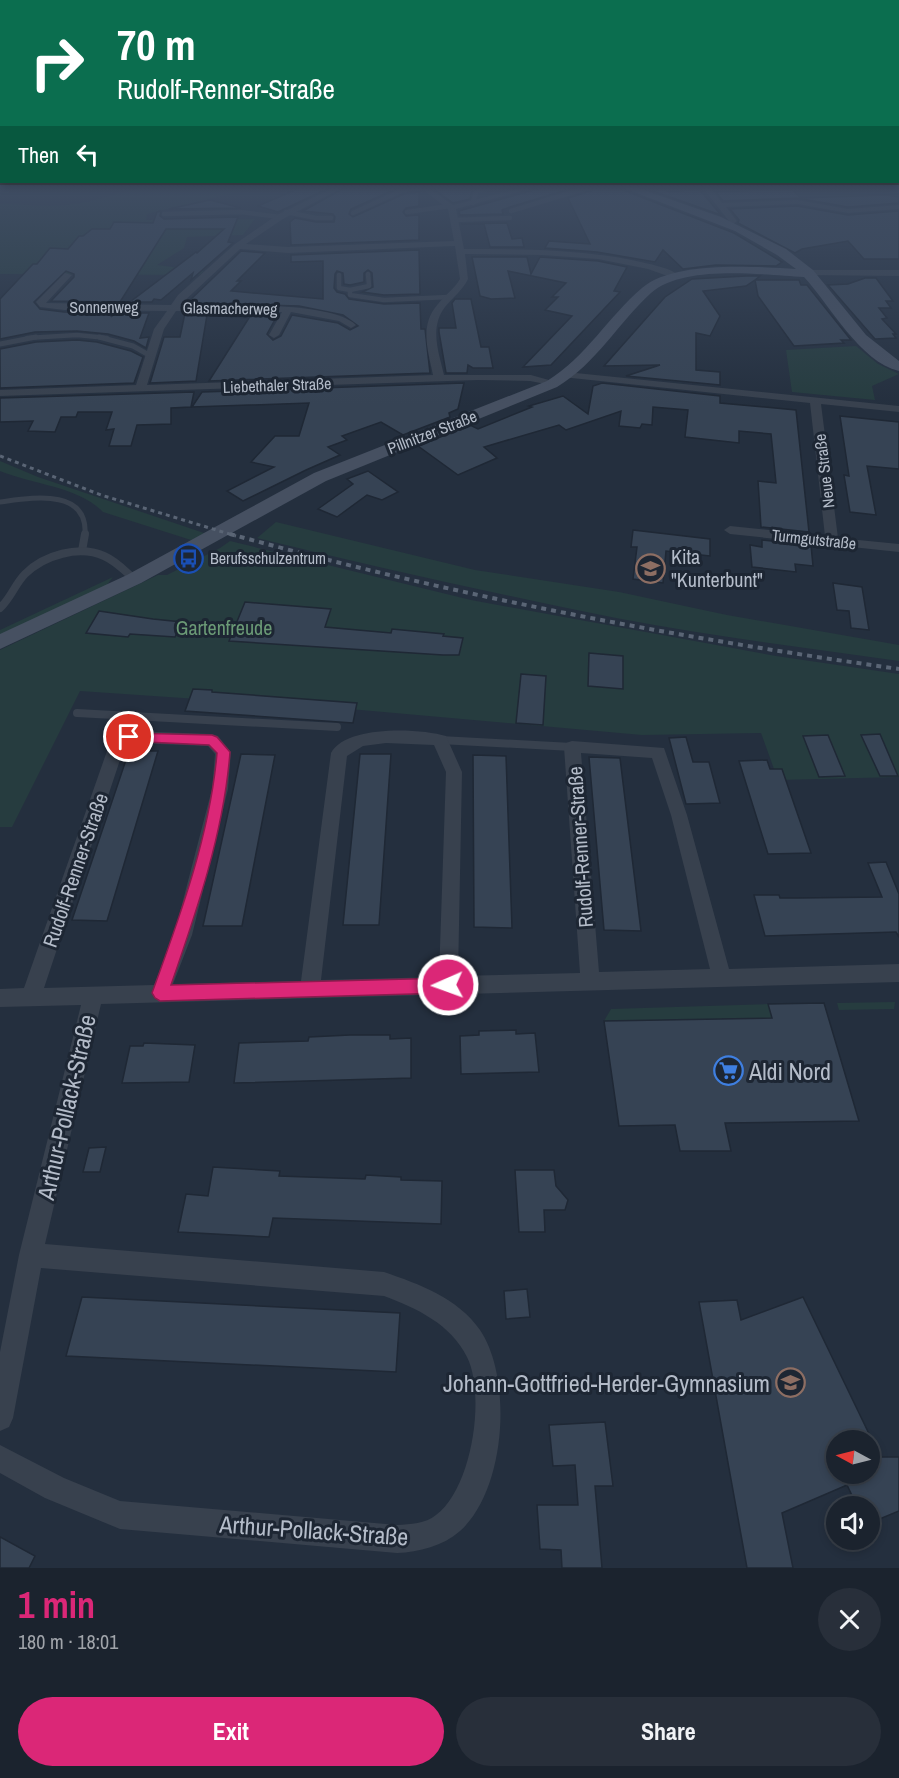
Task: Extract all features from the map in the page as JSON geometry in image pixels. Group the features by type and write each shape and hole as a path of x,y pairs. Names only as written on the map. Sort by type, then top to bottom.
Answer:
{"street":[{"path":"140,389 159,328 172,306 222,260"},
{"path":"439,378 430,322 439,306 464,280 462,260"},
{"path":"613,260 676,276"},
{"path":"792,260 808,273 855,332 877,353 899,367"},
{"path":"559,380 649,289 676,276 705,273 899,273"},
{"name":"Sonnenweg","path":"68,275 44,296 41,302 43,305 64,308 172,306"},
{"name":"Glasmacherweg","path":"172,306 288,309 342,319 351,325"},
{"name":"Glasmacherweg","path":"274,335 288,309"},
{"name":"Liebethaler Straße","path":"0,393 439,378 518,377 559,380"},
{"name":"Pillnitzer Straße","path":"0,642 134,579 320,477 559,380 815,400 899,409"},
{"name":"Neue Straße","path":"815,400 832,541"},
{"name":"Turmgutstraße","path":"730,530 899,548"},
{"path":"129,737 212,740 223,752 220,789 186,924 160,993"},
{"name":"Rudolf-Renner-Straße","path":"31,997 115,751 129,737"},
{"path":"310,989 339,753 346,745 357,740 400,737 440,740 454,771 448,985"},
{"name":"Rudolf-Renner-Straße","path":"590,982 572,747 658,752 679,815 722,978"},
{"path":"0,998 899,973"},
{"name":"Arthur-Pollack-Straße","path":"0,1418 31,1255 93,995"},
{"name":"Arthur-Pollack-Straße","path":"0,1458 55,1488 120,1515 397,1539 421,1538 450,1521 467,1501 481,1463 486,1431 487,1390 479,1353 450,1316 428,1300 384,1284 31,1255"}],"lane":[{"path":"339,275 339,288 350,290 369,286 368,274"},
{"path":"350,290 350,295 353,297 367,299 448,297"},
{"path":"0,344 35,338 108,338 135,345 149,355"},
{"path":"0,502 50,498 74,506 85,520 82,551"},
{"path":"0,608 8,601 19,580 38,563 82,551 105,556 134,579"},
{"path":"77,713 337,727"},
{"path":"129,737 138,716"},
{"path":"440,740 572,747"}],"green space":[{"path":"0,260 165,260 157,265 204,271 199,275 0,274"},
{"path":"856,346 878,364 899,374 872,386 875,400 792,392 786,350"},
{"path":"0,461 38,477 207,534 191,540 103,512 82,497 68,491 0,471"},
{"path":"276,522 475,570 619,592 727,615 899,645 899,661 722,636 616,618 436,580 257,538"},
{"name":"Gartenfreude","path":"230,541 471,600 776,656 899,674 899,777 778,780 761,733 642,735 361,710 80,691 12,827 0,827 0,650 158,575 167,575"},
{"path":"113,577 106,586 0,635 0,630"},
{"path":"895,1002 894,1009 839,1010 837,1003"},
{"path":"768,1004 772,1018 604,1021 611,1009"}],"building":[{"path":"40,260 146,260 120,302 51,301 74,277 74,274 66,271 34,302 40,309 113,313 111,317 116,313 149,313 140,338 149,337 146,348 134,341 108,334 77,331 35,332 0,339 0,299 33,264 37,264"},
{"path":"185,260 214,260 191,280 193,273 161,300 130,302"},
{"path":"231,260 258,260 237,281 241,281 231,291 323,299 323,261 291,262 291,260 419,260 420,294 384,295 362,292 373,287 372,273 368,270 364,273 364,282 350,285 344,284 343,273 337,271 334,288 349,299 384,304 420,303 421,329 425,329 430,373 209,381 249,318 207,315 196,381 150,383 164,337 180,337 185,313 278,314 267,334 273,340 281,336 292,315 338,323 350,330 358,326 343,315 299,306 187,303"},
{"path":"473,260 528,260 531,274 538,260 598,261 627,267 614,291 620,292 551,365 523,367 572,316 545,310 558,297 552,297 566,283 508,271 515,298 491,299 480,296"},
{"path":"674,260 782,262 776,266 716,265 683,269"},
{"path":"760,276 746,286 703,291 720,316 710,336 696,333 696,370 720,372 720,385 626,376 660,365 604,366 665,297 692,279"},
{"path":"865,278 876,278 893,301 886,301 891,308 879,308 887,318 882,319 896,334 893,334 896,338 875,339 828,285 848,284"},
{"path":"755,280 799,280 801,285 807,285 851,340 841,340 844,343 794,346 758,296"},
{"path":"455,299 471,299 481,347 489,347 493,368 473,368 468,365 467,373 446,373 439,328 456,328 452,303"},
{"path":"77,340 97,342 131,351 143,357 134,383 0,388 0,349 36,342"},
{"path":"464,383 458,409 449,413 450,417 403,435 381,422 342,436 347,440 328,447 340,455 243,501 227,491 274,467 251,462 275,436 299,436 309,403 192,407 202,392"},
{"path":"602,383 720,396 720,403 796,410 809,532 761,527 758,481 776,483 771,434 739,431 739,443 685,437 688,410 653,407 652,425 642,424 640,428 619,426 621,411 566,430 559,425 484,447 497,458 458,475 418,446 470,425 478,429 532,407 529,406 563,396 588,414 593,386"},
{"path":"194,392 191,407 171,408 171,424 137,425 131,446 109,446 114,429 106,430 112,412 78,412 76,417 61,417 55,432 28,431 33,421 0,422 0,398"},
{"path":"840,416 899,422 899,469 867,466 876,515 850,512 844,475 849,476"},
{"path":"368,471 398,492 382,500 367,495 337,517 318,509 353,484 347,479"},
{"name":"Kita \"Kunterbunt\"","path":"633,530 710,539 710,556 666,551 663,583 633,579 637,547 631,547"},
{"path":"762,540 811,545 813,566 795,564 796,572 752,567 750,545 762,547"},
{"path":"833,583 862,587 869,630 851,628 849,611 837,610"},
{"path":"245,602 331,609 325,627 391,633 392,629 463,638 459,655 229,641"},
{"path":"99,611 182,622 175,637 130,634 128,637 86,633"},
{"path":"589,653 623,656 623,689 588,686"},
{"path":"521,674 546,676 543,725 516,723"},
{"path":"193,689 357,703 353,723 185,711"},
{"path":"880,734 898,776 880,776 861,735"},
{"path":"828,735 845,776 819,777 803,736"},
{"path":"686,737 693,762 709,762 720,803 686,804 669,738"},
{"path":"129,751 158,751 107,921 72,920"},
{"path":"241,754 275,755 242,926 203,926"},
{"path":"360,754 391,754 379,925 343,925"},
{"path":"473,755 506,756 512,928 474,927"},
{"path":"589,757 620,758 641,931 604,930"},
{"path":"767,760 770,769 782,769 811,853 768,854 739,761"},
{"path":"886,862 899,894 899,937 896,932 765,936 754,895 779,895 780,898 882,897 868,863"},
{"name":"Aldi Nord","path":"824,1003 859,1121 725,1123 731,1151 680,1151 675,1125 619,1126 604,1021 772,1018 768,1004"},
{"path":"516,1030 516,1034 535,1033 539,1072 461,1074 460,1036 479,1035 479,1031"},
{"path":"390,1035 390,1039 411,1038 411,1078 234,1083 239,1043 308,1041 309,1037"},
{"path":"144,1043 195,1045 189,1082 122,1083 130,1046 143,1046"},
{"path":"106,1147 100,1172 83,1172 89,1148"},
{"path":"213,1167 280,1171 279,1176 365,1179 366,1175 401,1177 401,1180 442,1181 441,1224 273,1218 269,1237 178,1232 186,1194 208,1196"},
{"path":"515,1170 554,1170 556,1186 568,1200 565,1210 544,1210 545,1232 519,1232"},
{"path":"527,1289 530,1317 506,1319 504,1291"},
{"path":"82,1297 400,1313 396,1372 66,1356"},
{"name":"Johann-Gottfried-Herder-Gymnasium","path":"803,1297 867,1430 826,1430 826,1484 880,1484 880,1457 899,1457 899,1511 880,1519 880,1496 852,1496 847,1485 782,1513 793,1568 747,1568 699,1302 737,1300 741,1320"},
{"path":"605,1422 613,1486 595,1486 602,1568 562,1568 561,1550 540,1549 537,1505 578,1505 575,1465 553,1466 549,1425"},
{"path":"0,1537 35,1556 29,1568 0,1568"}],"railway":[{"path":"0,456 101,495 236,536"},
{"path":"230,534 396,576 562,612 730,643 899,669"}],"place":[{"name":"Berufsschulzentrum","path":"189,558"},
{"name":"Kita \"Kunterbunt\"","path":"650,568"},
{"name":"Aldi Nord","path":"728,1071"},
{"name":"Johann-Gottfried-Herder-Gymnasium","path":"791,1383"}],"route":[{"path":"129,737 212,740 223,752 220,789 183,935 160,993 448,985"}]}
